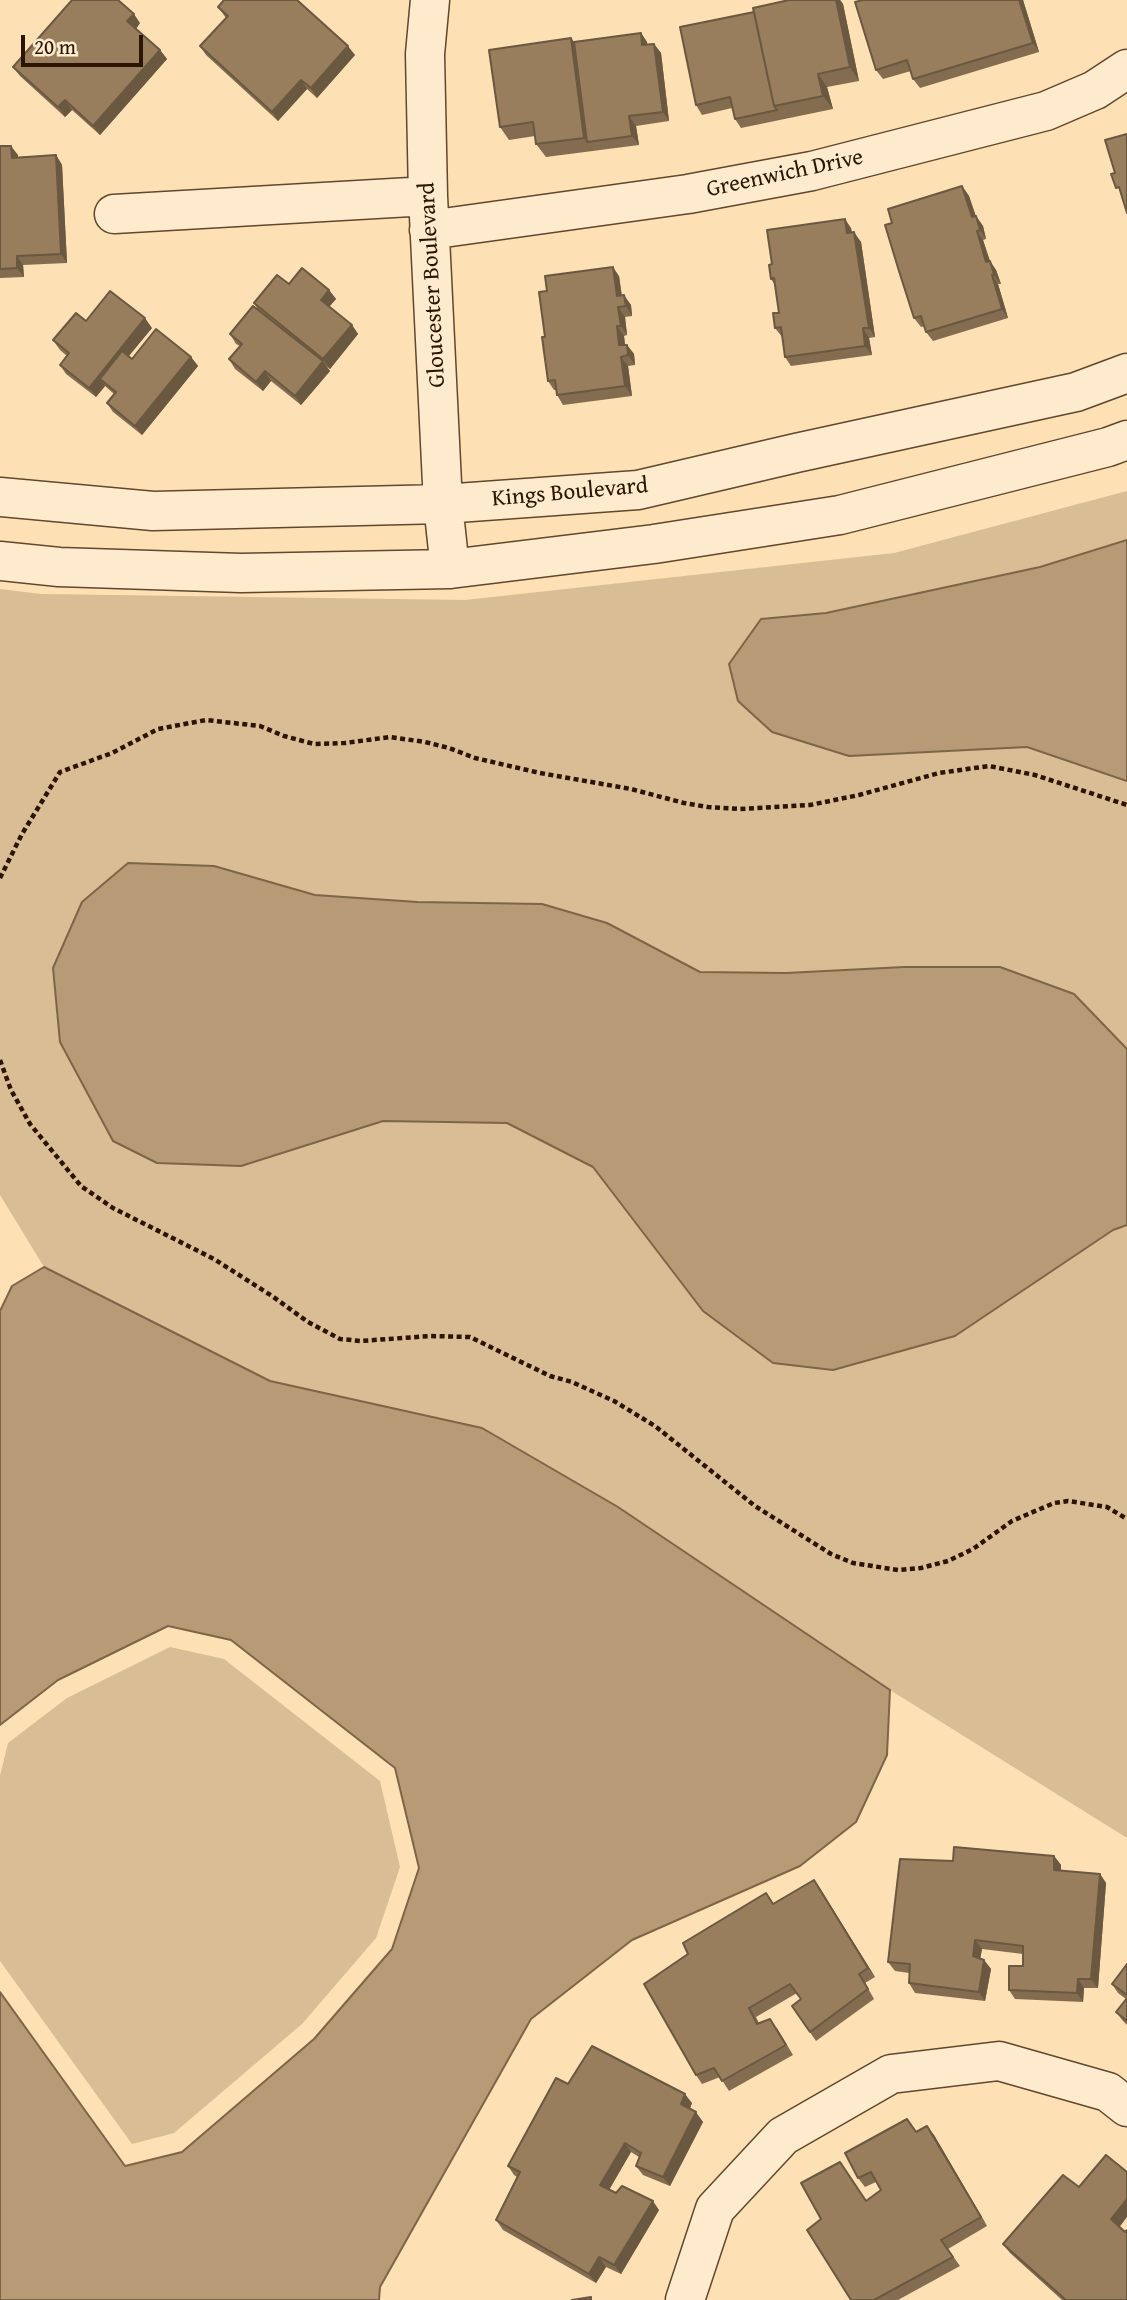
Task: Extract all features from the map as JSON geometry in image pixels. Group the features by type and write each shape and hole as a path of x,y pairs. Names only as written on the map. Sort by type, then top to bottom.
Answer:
{"street":[{"name":"Gloucester Boulevard","path":"430,0 425,54 429,213 443,504 450,569"},
{"name":"Greenwich Drive","path":"114,215 429,213 688,194 812,171 1046,111 1095,90 1127,69"},
{"name":"Kings Boulevard","path":"0,497 153,511 443,504 638,490 1076,392 1127,373"},
{"path":"0,561 59,567 241,573 450,569 654,544 840,515 1127,440"},
{"path":"685,2300 715,2209 783,2136 891,2074 999,2061 1108,2092 1127,2107"}],"path":[{"path":"0,878 22,834 60,772 112,753 158,729 206,720 260,726 314,744 390,737 425,742 475,758 540,773 631,789 684,803 740,810 810,805 859,795 939,772 989,766 1035,775 1127,805"},
{"path":"0,1060 11,1090 36,1131 81,1186 113,1208 214,1259 308,1322 340,1339 361,1341 430,1336 470,1337 550,1376 572,1382 614,1401 655,1426 755,1506 842,1559 898,1570 921,1568 948,1561 973,1549 1019,1517 1054,1503 1068,1501 1107,1507 1127,1519"}],"shaded area":[{"path":"1127,491 1127,1838 890,1690 618,1507 482,1428 270,1381 44,1267 0,1195 0,589 41,594 465,600 894,553"},
{"path":"1127,540 1127,781 1027,747 849,756 772,732 738,701 729,664 761,619 826,613 1040,567"},
{"path":"128,863 214,866 315,895 417,902 542,904 607,923 700,972 786,973 904,967 1000,967 1074,994 1127,1049 1127,1225 1113,1230 955,1336 833,1370 773,1363 703,1311 593,1167 507,1123 383,1121 241,1166 157,1163 113,1141 60,1042 53,968 82,902"},
{"path":"44,1267 270,1381 482,1428 618,1507 890,1690 887,1755 856,1822 800,1866 632,1940 531,2019 380,2287 379,2300 0,2300 0,1992 125,2166 182,2152 314,2039 392,1949 419,1868 395,1768 231,1640 168,1626 58,1680 0,1725 0,1311 12,1286"},
{"path":"170,1647 224,1659 380,1781 400,1867 376,1938 302,2024 174,2133 132,2144 0,1961 0,1776 8,1743 67,1698"}],"building":[{"path":"72,0 118,0 134,14 127,21 160,50 93,126 65,100 58,107 13,67"},
{"path":"224,0 297,0 348,46 311,88 301,80 272,112 200,46 228,16 218,7"},
{"path":"789,0 836,0 850,67 818,74 823,96 774,106 753,8"},
{"path":"1019,0 1033,43 913,79 907,60 876,70 855,2"},
{"path":"754,12 777,110 735,119 730,97 696,105 680,27"},
{"path":"641,33 642,45 654,44 663,112 629,116 632,136 587,142 574,42"},
{"path":"571,38 584,138 536,144 533,122 500,127 489,50"},
{"path":"1127,134 1127,213 1119,187 1116,188 1111,174 1115,173 1105,140"},
{"path":"0,146 11,146 12,158 56,155 61,254 17,256 17,268 0,269"},
{"path":"962,186 972,217 976,216 980,230 977,231 986,262 990,261 1002,309 926,332 921,316 914,318 899,271 885,225 892,223 888,209"},
{"path":"845,219 847,233 854,232 869,328 863,328 865,346 785,357 781,327 775,328 773,313 779,313 774,278 771,279 769,265 772,264 767,230"},
{"path":"613,267 617,296 624,295 626,306 618,307 621,326 617,326 619,345 627,345 628,355 621,357 625,386 557,395 555,380 548,381 542,337 545,337 539,292 547,291 545,276"},
{"path":"302,268 329,290 321,300 352,325 323,359 254,303 277,275 289,284"},
{"path":"110,291 145,318 89,388 60,365 69,353 53,340 76,313 86,321"},
{"path":"253,306 323,361 295,396 265,371 256,382 229,359 242,344 230,334"},
{"path":"156,329 191,357 135,426 107,403 116,392 100,379 122,351 132,359"},
{"path":"954,1847 1054,1856 1054,1870 1100,1874 1091,1979 1078,1979 1077,1993 1009,1990 1009,1966 1023,1966 1023,1946 975,1940 973,1956 984,1960 979,1992 909,1983 910,1964 888,1962 900,1859 953,1861"},
{"path":"814,1880 868,1968 859,1974 868,1989 810,2032 792,2006 801,1999 790,1984 749,2008 757,2024 770,2019 786,2045 722,2081 714,2068 696,2075 644,1984 688,1954 683,1943 766,1893 773,1904"},
{"path":"1127,1964 1127,1995 1112,1984"},
{"path":"1127,1998 1127,2021 1116,2012"},
{"path":"592,2046 685,2094 681,2104 696,2112 663,2177 636,2166 641,2153 625,2143 600,2185 616,2193 622,2186 653,2201 614,2265 599,2257 589,2274 496,2220 520,2172 508,2166 556,2078 568,2084"},
{"path":"907,2119 916,2132 927,2126 981,2217 941,2240 953,2257 874,2300 851,2300 807,2230 821,2219 801,2183 840,2162 866,2201 881,2190 871,2172 858,2178 845,2153"},
{"path":"1106,2155 1127,2172 1127,2199 1111,2219 1125,2232 1127,2230 1127,2300 1066,2300 1003,2244 1063,2175 1079,2187"}]}
